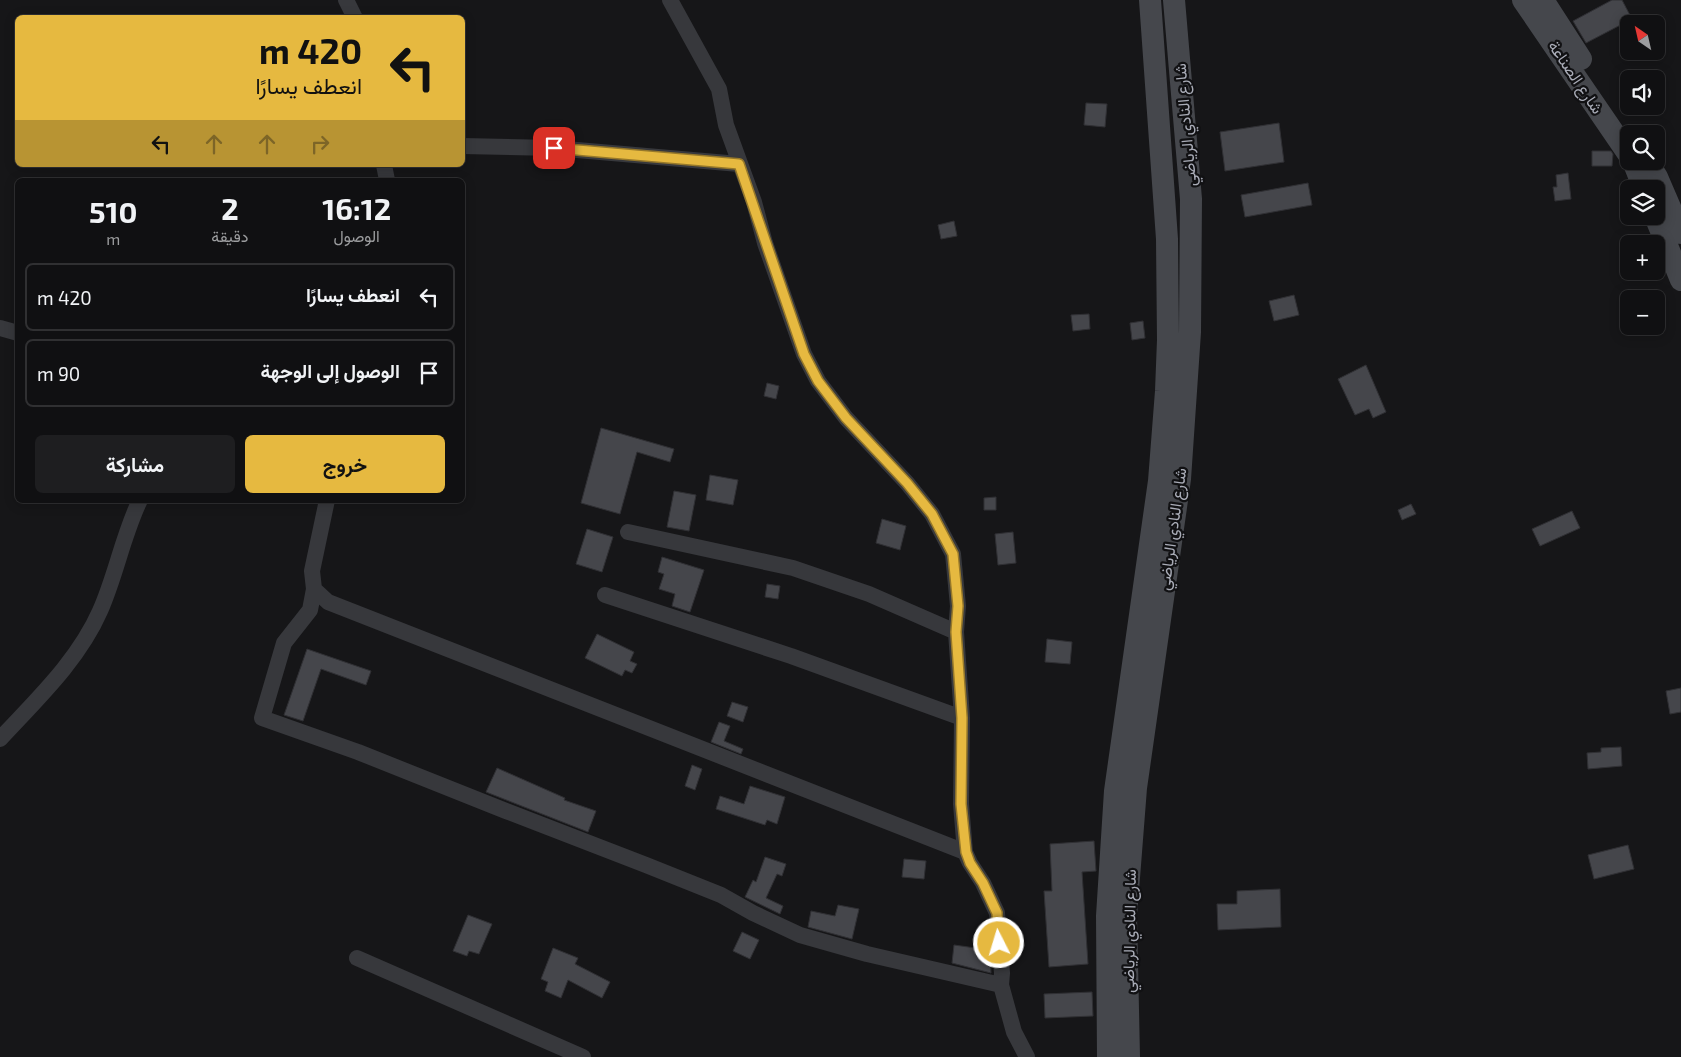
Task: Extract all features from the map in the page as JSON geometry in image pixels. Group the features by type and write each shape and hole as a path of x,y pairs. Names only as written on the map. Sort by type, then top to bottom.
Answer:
{"main road":[{"name":"شارع النادي الرياضي","path":"1131,752 1159,482 1168,340 1167,239 1150,0"},
{"name":"شارع النادي الرياضي","path":"1108,1057 1116,916 1115,791 1131,752 1180,479 1187,376 1191,287 1191,208 1174,0"},
{"name":"شارع الصناعة","path":"1523,0 1620,142"},
{"name":"شارع الصناعة","path":"1550,2 1624,125"},
{"path":"1155,72 1180,67"},
{"path":"1653,170 1681,233"},
{"path":"1659,225 1681,280"},
{"name":"شارع النادي الرياضي","path":"1116,916 1128,1057"}],"street":[{"path":"346,0 353,15"},
{"path":"670,0 719,89 726,125 804,354 818,381 846,418 907,483 932,514 953,554 958,606 956,632 962,718 961,804 966,852 997,913 1002,973 1001,985 1014,1032 1027,1057"},
{"path":"465,146 554,148 739,164"},
{"path":"0,328 15,332"},
{"path":"0,739 56,678 80,646 100,611 139,503"},
{"path":"326,503 312,571 314,589 310,610 284,644 262,718 376,759 721,895 752,913 800,934 867,954 1001,985"},
{"path":"628,532 793,568 869,594 956,632"},
{"path":"314,589 328,602 966,852"},
{"path":"605,595 791,656 962,718"},
{"path":"357,958 583,1057"}],"building":[{"path":"1612,0 1622,0 1630,15 1620,15 1620,25 1586,43 1573,21"},
{"path":"1086,103 1107,104 1105,127 1084,125"},
{"path":"1279,123 1284,162 1225,171 1220,132"},
{"path":"1592,151 1611,151 1613,154 1612,166 1592,166"},
{"path":"1568,173 1571,199 1555,201 1553,187 1557,187 1556,175"},
{"path":"1308,183 1312,205 1245,217 1241,195"},
{"path":"954,221 957,236 941,239 938,225"},
{"path":"1294,295 1299,315 1274,321 1269,301"},
{"path":"1089,314 1090,329 1073,331 1071,315"},
{"path":"1143,321 1145,338 1132,340 1130,323"},
{"path":"1366,365 1386,412 1373,418 1369,409 1355,415 1338,379"},
{"path":"767,383 779,386 776,399 764,396"},
{"path":"601,428 674,449 670,462 637,452 620,514 581,503"},
{"path":"710,475 738,480 733,505 706,500"},
{"path":"674,491 696,495 689,531 667,527"},
{"path":"996,497 996,510 984,510 984,498"},
{"path":"1411,504 1416,514 1402,520 1398,510"},
{"path":"1572,511 1580,528 1540,546 1532,529"},
{"path":"882,519 906,526 900,550 876,543"},
{"path":"587,529 613,537 602,572 576,564"},
{"path":"1013,532 1016,563 998,565 995,534"},
{"path":"662,557 704,570 690,612 672,606 675,594 659,589 664,574 658,572"},
{"path":"767,584 780,586 778,599 765,597"},
{"path":"597,634 634,652 630,661 637,664 632,673 625,670 622,676 585,658"},
{"path":"1047,639 1072,642 1070,664 1045,662"},
{"path":"307,649 371,671 366,685 321,669 303,721 284,715"},
{"path":"1681,688 1681,712 1670,714 1666,691"},
{"path":"732,702 748,707 743,722 727,716"},
{"path":"719,722 730,726 724,741 743,749 741,754 711,742"},
{"path":"1621,747 1622,766 1588,769 1587,753 1601,752 1601,748"},
{"path":"692,765 702,769 695,790 685,786"},
{"path":"497,768 565,798 564,800 596,811 588,832 486,792"},
{"path":"750,786 785,797 777,824 767,820 765,825 716,809 720,796 744,804"},
{"path":"1094,841 1096,871 1082,872 1088,964 1049,967 1044,891 1052,891 1050,844"},
{"path":"1628,845 1634,869 1594,879 1588,855"},
{"path":"765,857 786,864 782,876 777,874 766,898 783,906 780,914 745,897 753,880 756,882"},
{"path":"904,859 926,861 924,879 902,877"},
{"path":"1280,889 1281,927 1218,930 1217,904 1237,904 1237,891"},
{"path":"838,905 859,909 852,939 808,927 811,911 835,916"},
{"path":"468,915 492,924 479,954 469,951 467,956 453,951"},
{"path":"742,932 759,940 750,959 733,951"},
{"path":"954,945 990,950 991,973 952,963"},
{"path":"553,948 578,958 575,964 610,982 602,998 568,980 561,998 545,991 548,982 541,979"},
{"path":"1092,992 1093,1016 1045,1018 1044,994"}],"route":[{"path":"554,148 739,164 754,202 765,243 804,354 818,381 846,418 907,483 932,514 953,554 958,606 956,632 962,718 961,804 966,852 997,913 999,943"}]}
